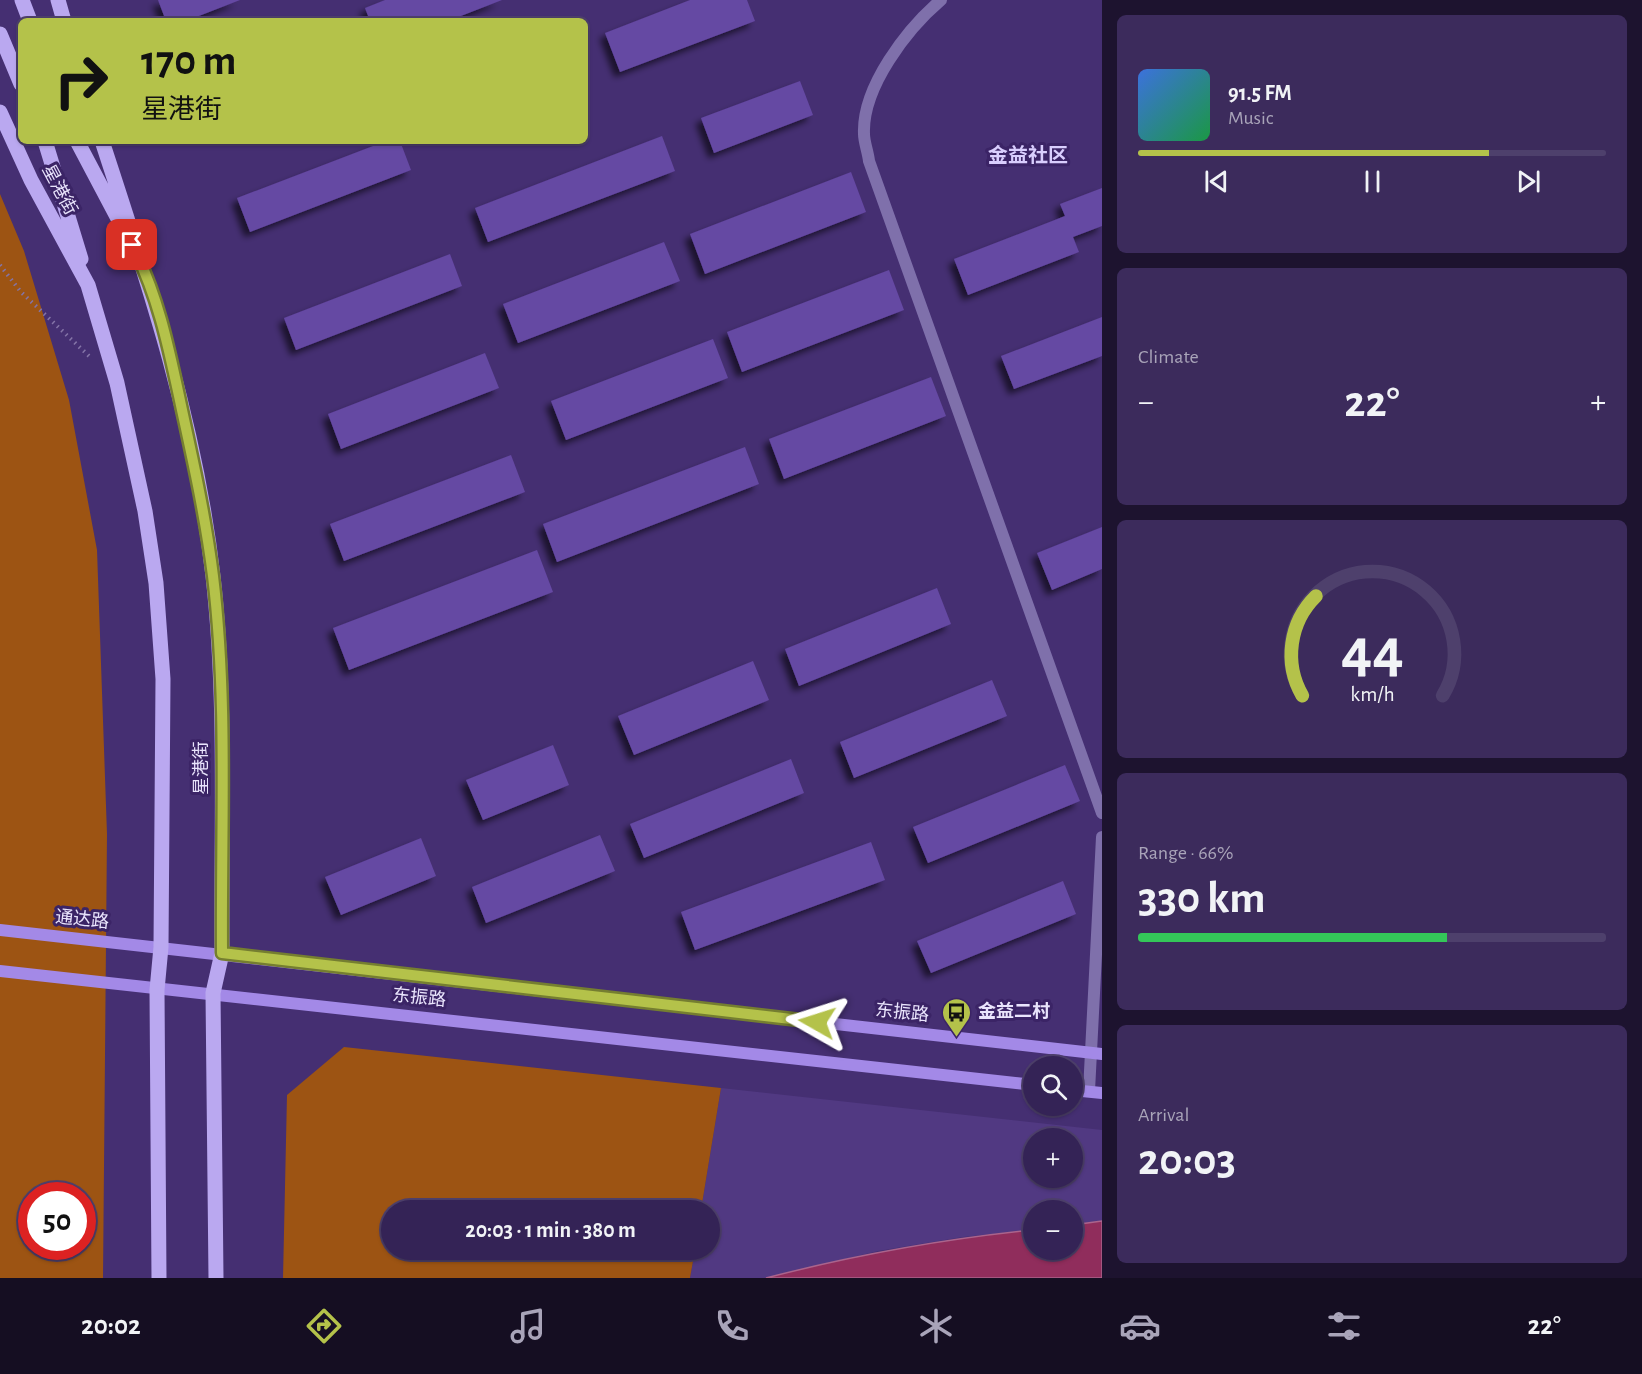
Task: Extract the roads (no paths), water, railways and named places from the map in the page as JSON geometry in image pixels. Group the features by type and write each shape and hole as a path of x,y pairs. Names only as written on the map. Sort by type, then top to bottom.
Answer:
{"main road":[{"path":"22,0 29,18"},
{"path":"58,0 63,18"},
{"path":"0,33 18,77"},
{"name":"星港街","path":"0,112 31,180 88,285"},
{"name":"星港街","path":"46,144 117,383 145,512 156,583 163,679 161,946 157,990 159,1278"},
{"name":"星港街","path":"79,144 142,265"},
{"name":"星港街","path":"103,144 170,356 202,501 213,576 221,680 222,953 213,993 216,1278"},
{"name":"通达路","path":"0,930 161,946"},
{"name":"东振路","path":"161,946 1096,1053"},
{"path":"0,971 157,990"},
{"name":"东振路","path":"157,990 213,993 1023,1084"},
{"path":"1083,1091 1102,1093"}],"street":[{"path":"941,0 928,11 894,53 866,110 864,134 869,161 1102,813"},
{"path":"1089,1091 1096,1053 1102,837"}],"place":[{"name":"金益二村","path":"957,1038"}],"district":[{"name":"金益社区","path":"1028,156"}]}
